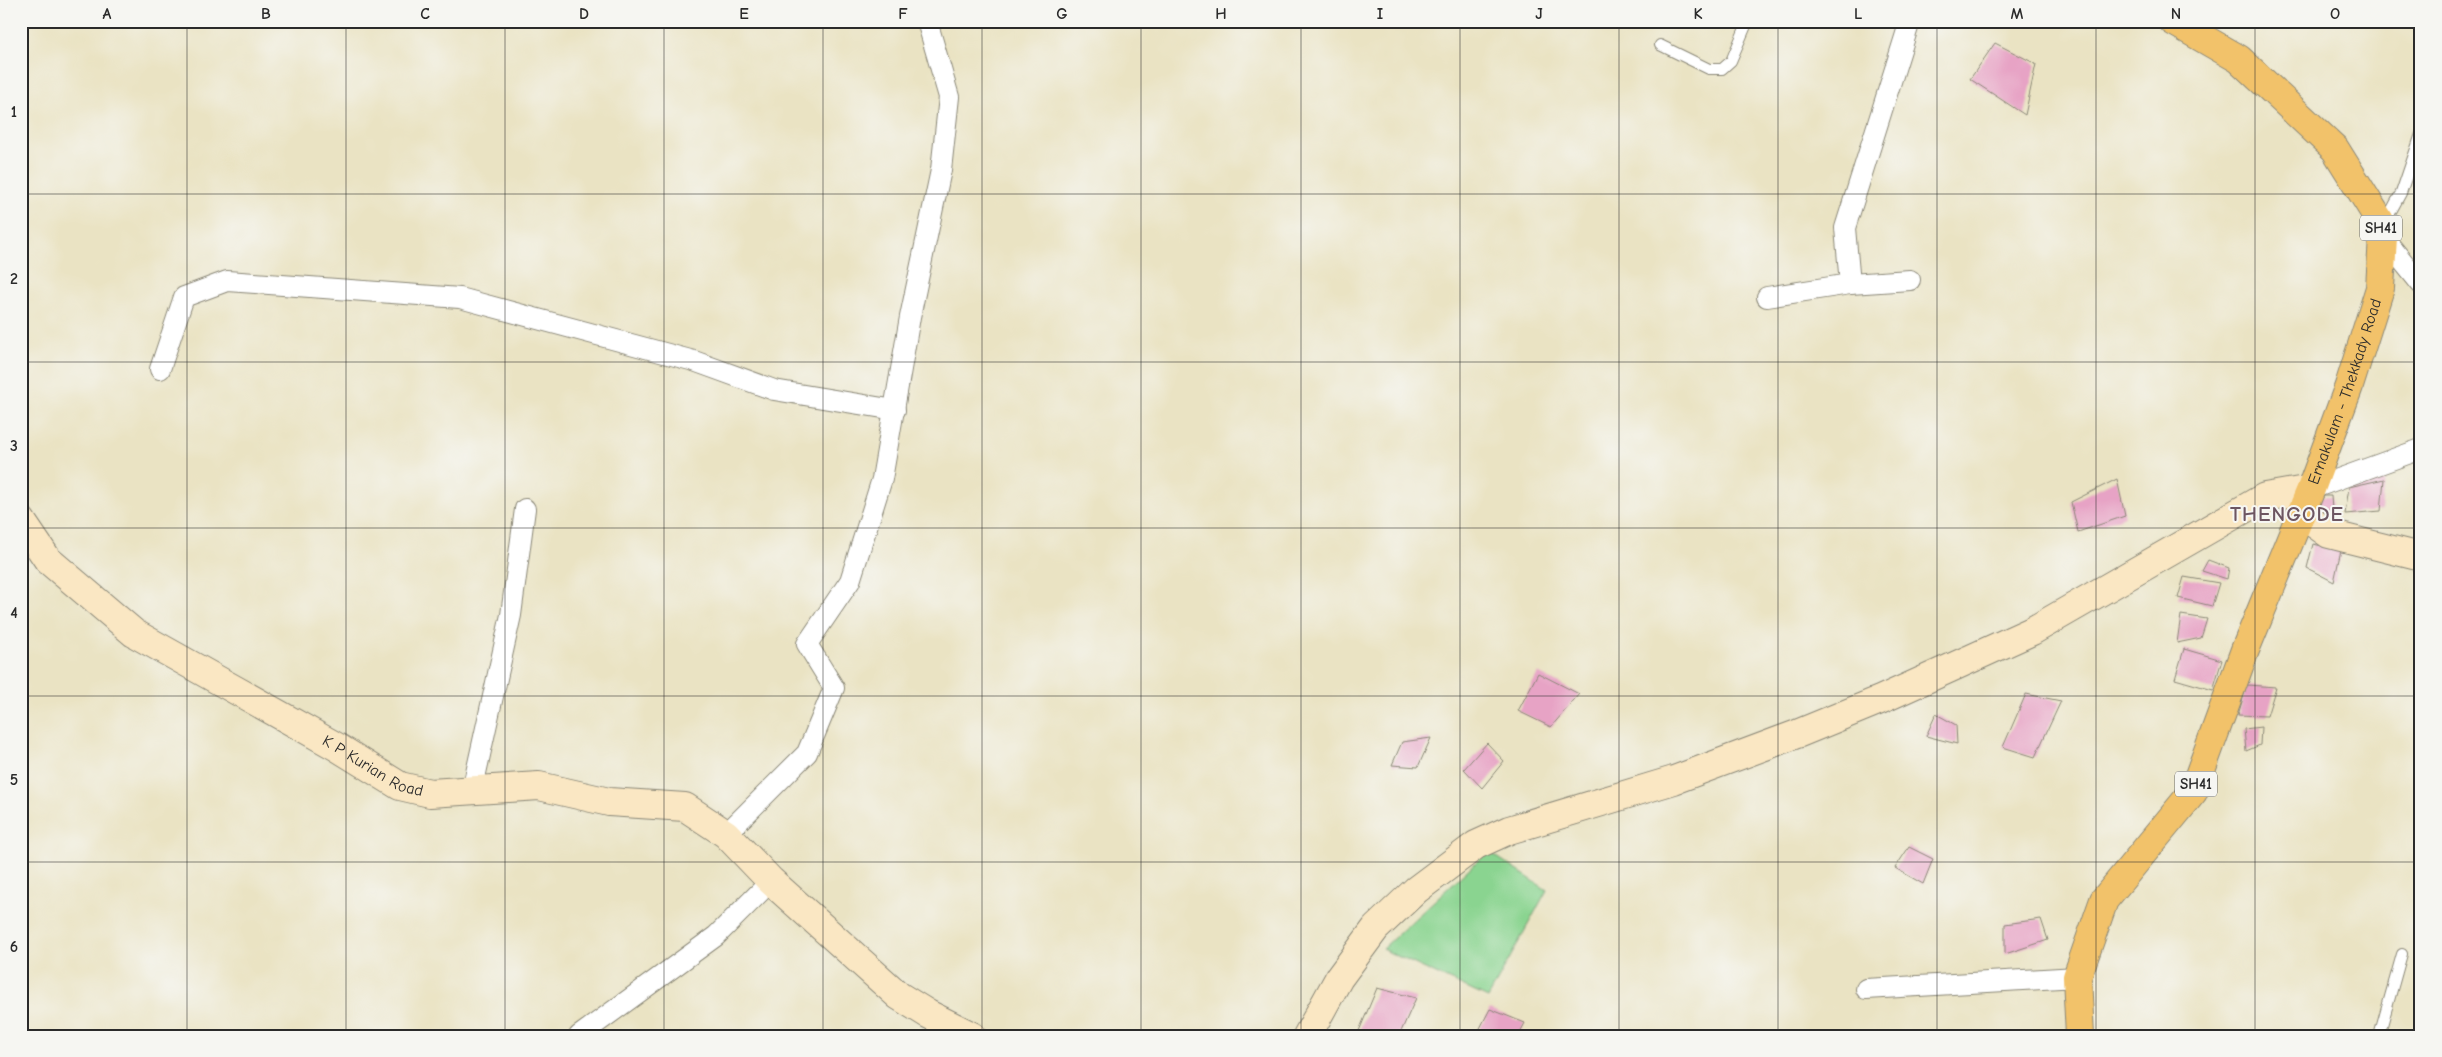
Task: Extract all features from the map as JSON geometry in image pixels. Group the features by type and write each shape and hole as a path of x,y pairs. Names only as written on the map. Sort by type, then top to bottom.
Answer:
{"main road":[{"name":"Ernakulam - Thekkady Road","path":"2080,1036 2077,977 2104,900 2193,792 2245,650 2311,489 2349,386 2380,288 2382,233 2380,221 2334,150 2240,59 2174,21"}],"street":[{"path":"726,834 807,752 834,688 808,644 850,581 882,479 910,316 941,170 949,97 926,21"},
{"path":"1850,284 1845,228 1910,21"},
{"path":"2382,233 2421,284"},
{"path":"1767,297 1850,284 1910,280"},
{"path":"160,369 184,297 227,281 460,298 694,362 774,390 895,410"},
{"path":"1307,1036 1339,978 1376,928 1416,890 1476,845 1509,830 1674,780 1797,734 1880,700 2032,631 2264,497 2311,489 2421,449"},
{"path":"472,791 511,615 525,509"},
{"path":"2301,514 2330,534 2421,557"},
{"name":"K P Kurian Road","path":"21,520 48,560 134,633 337,748 400,786 430,793 539,786 609,802 685,807 726,834 771,881 899,996 928,1014 972,1036"},
{"path":"579,1036 716,936 771,881"},
{"path":"1866,989 2077,977"}],"lane":[{"path":"1660,45 1709,69 1722,69 1731,61 1748,21"},
{"path":"2382,233 2401,193 2421,134"},
{"path":"2379,1036 2402,954"}],"green space":[{"path":"1488,851 1547,890 1488,998 1382,949"}],"building":[{"path":"1995,43 2036,64 2025,115 1970,79"},
{"path":"2117,479 2125,516 2078,532 2071,502"},
{"path":"2384,479 2381,511 2345,514 2349,487"},
{"path":"2318,496 2331,496 2332,510 2317,511"},
{"path":"2313,544 2341,550 2334,582 2307,568"},
{"path":"2208,560 2229,568 2227,579 2202,571"},
{"path":"2184,577 2219,583 2212,606 2178,598"},
{"path":"2181,615 2207,619 2201,638 2177,643"},
{"path":"2184,649 2222,660 2213,690 2175,679"},
{"path":"1538,673 1579,694 1551,727 1518,711"},
{"path":"2247,685 2276,687 2267,716 2238,715"},
{"path":"2026,694 2061,701 2035,757 2003,747"},
{"path":"1936,714 1956,725 1957,744 1926,736"},
{"path":"2261,727 2260,745 2246,751 2244,729"},
{"path":"1431,738 1418,767 1392,765 1402,742"},
{"path":"1487,743 1504,761 1482,788 1464,769"},
{"path":"1909,847 1933,859 1923,884 1895,868"},
{"path":"2041,919 2048,940 2005,954 2005,924"},
{"path":"1377,988 1416,998 1399,1036 1365,1036 1359,1031"},
{"path":"1490,1009 1525,1023 1518,1036 1476,1036"}],"district":[{"name":"THENGODE","path":"2287,514"}]}
